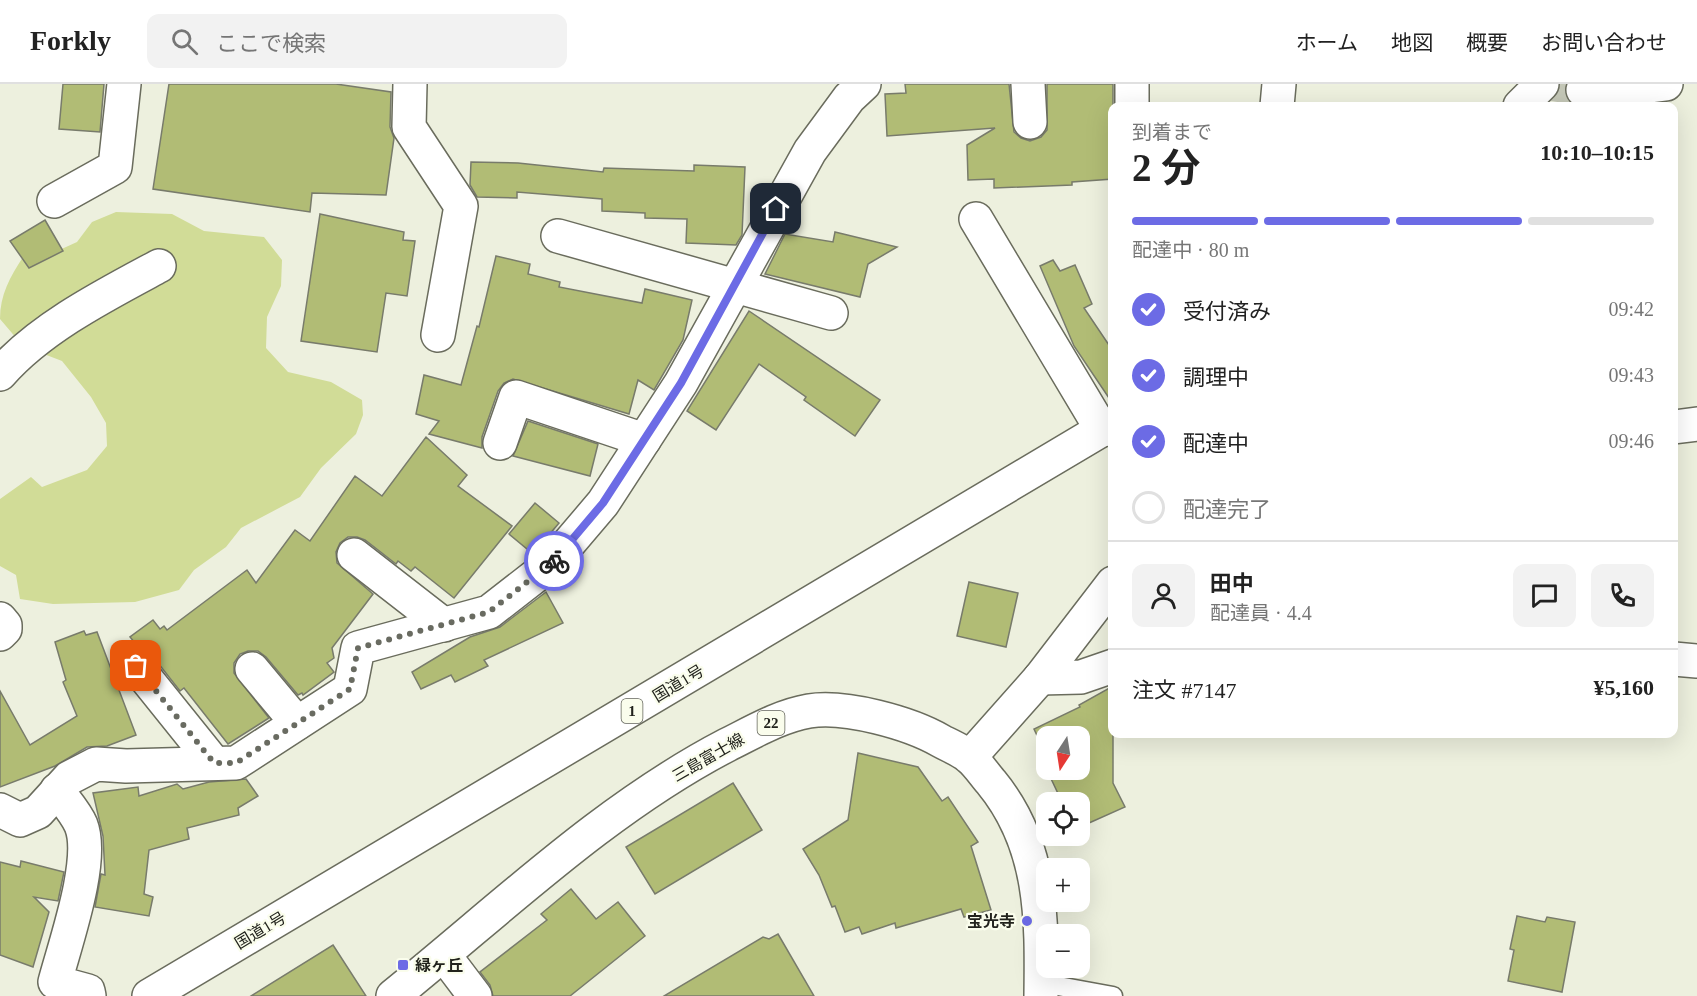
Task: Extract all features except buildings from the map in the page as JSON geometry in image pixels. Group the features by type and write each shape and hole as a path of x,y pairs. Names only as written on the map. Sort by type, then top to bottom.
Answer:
{"main road":[{"path":"54,201 116,167 124,84"},
{"path":"410,84 409,127 461,206 438,335"},
{"path":"0,810 20,820 38,812 69,778 96,764 126,766 236,763 350,689 358,648 489,612 552,563 603,503 681,383 732,286 810,151 849,98 864,84"},
{"path":"1028,84 1030,122"},
{"path":"1132,84 1132,102"},
{"path":"1277,102 1279,84"},
{"path":"1524,102 1542,84"},
{"path":"1583,90 1611,91 1666,84"},
{"path":"976,219 1107,426"},
{"path":"558,236 831,313"},
{"path":"0,374 19,352 106,295 159,266"},
{"path":"500,443 516,397 644,440"},
{"path":"1678,426 1697,424"},
{"name":"国道1号","path":"149,996 1107,426"},
{"path":"354,555 444,625"},
{"path":"970,758 1040,678 1108,590"},
{"path":"0,619 5,629 0,634"},
{"path":"1678,659 1697,661"},
{"path":"136,666 214,763"},
{"path":"1040,678 1081,677 1108,668"},
{"path":"252,669 297,723"},
{"name":"三島富士線","path":"393,996 583,839 692,763 767,724 810,711 862,713 924,731 970,758 1002,795 1022,835 1036,875 1041,913 1041,990"},
{"path":"57,790 81,824 85,844 80,884 55,982 88,991 90,996"},
{"path":"444,955 475,996"}],"lane":[{"path":"1041,990 1113,996"}],"green space":[{"path":"116,212 172,214 204,231 264,237 282,260 281,286 267,317 266,348 288,372 331,382 362,400 363,415 356,434 321,468 300,497 241,528 226,547 194,570 179,590 135,602 53,604 20,599 16,575 0,566 0,499 31,477 42,487 87,470 107,446 106,423 91,397 62,361 23,346 0,319 2,302 10,279 23,257 55,252 77,242 92,222"}],"tunnel":[{"path":"1551,84 1583,90"}],"way so far":[{"path":"136,666 214,763 236,763 350,689 358,648 489,612 554,561"}],"place":[{"name":"宝光寺","path":"1027,921"},
{"name":"緑ヶ丘","path":"403,965"}],"route":[{"path":"554,561 603,503 681,383 776,209"}]}
